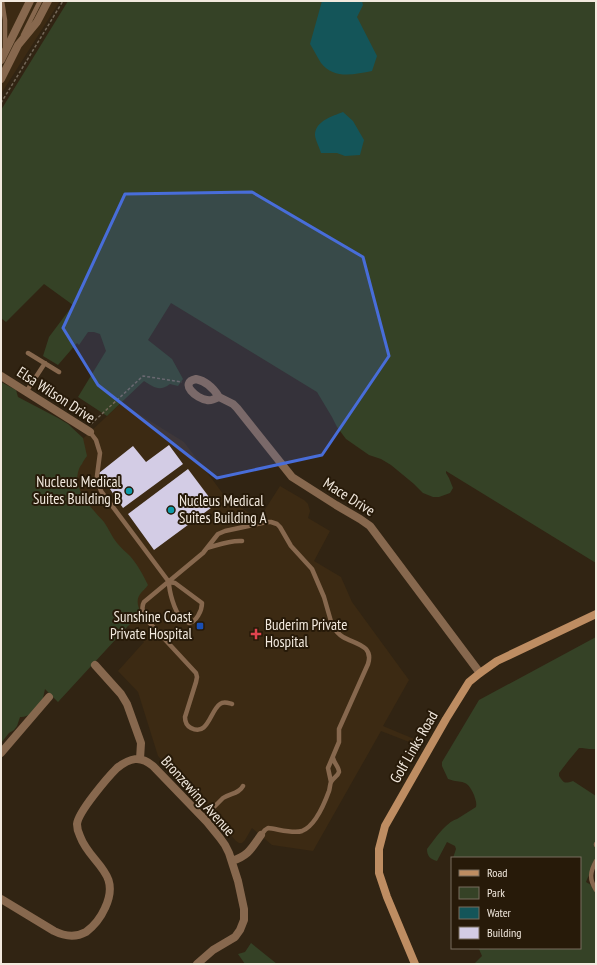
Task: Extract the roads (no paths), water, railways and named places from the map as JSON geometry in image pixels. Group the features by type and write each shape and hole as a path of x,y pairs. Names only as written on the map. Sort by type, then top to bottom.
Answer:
{"main road":[{"name":"Golf Links Road","path":"415,964 387,897 379,873 379,849 385,826 446,719 469,682 497,661 596,614"}],"street":[{"path":"2,57 30,1"},
{"path":"1,79 18,45 37,22 48,1"},
{"name":"Elsa Wilson Drive","path":"1,376 88,430"},
{"name":"Mace Drive","path":"219,397 211,400 203,400 190,391 189,384 192,380 200,380 211,387 219,397 233,404 292,477 366,522 480,673"},
{"name":"Bronzewing Avenue","path":"95,665 121,694 127,704 141,743 140,759 153,766 216,832 225,845 232,861 244,909 244,920 240,930 234,937 213,950 197,964"},
{"path":"1,753 49,697"},
{"path":"1,899 61,934 69,936 77,935 92,927 98,920 107,903 109,895 108,877 81,840 77,822 82,811 115,770 120,765 128,761 140,759"},
{"path":"232,861 249,852 261,835"}],"lane":[{"path":"2,1 5,45 2,57"},
{"path":"18,45 40,1"},
{"path":"28,353 59,372"},
{"path":"26,392 45,363"},
{"name":"Elsa Wilson Drive","path":"88,430 96,440 100,453 97,480 101,491 169,582 169,588 176,609 182,619 192,623 202,609 202,603 175,583 169,582"},
{"path":"232,704 225,702 220,704 213,712 207,725 200,730 192,728 186,724 185,714 196,682 196,673 147,620 142,607 144,602 207,548 222,532 271,522 277,524 283,530 291,546 312,569 323,592 334,629 342,636 362,645 368,650 369,657 368,664 338,731 340,742 328,768 331,782 329,790 316,817 306,829 297,832 268,828 261,835"},
{"path":"207,548 229,542 242,541"},
{"path":"331,782 339,771 338,767 333,761 333,758"},
{"path":"202,818 223,798 238,792 243,786"},
{"path":"596,861 592,868 591,876 592,884 596,890"}],"water":[{"path":"322,1 362,1 363,5 357,17 377,56 372,71 352,74 338,74 332,72 321,63 310,44"},
{"path":"343,112 353,121 364,140 360,155 345,156 337,153 321,153 315,135 318,126 330,117"}],"place":[{"name":"Nucleus Medical Suites Building B","path":"129,491"},
{"name":"Nucleus Medical Suites Building A","path":"171,510"},
{"name":"Sunshine Coast Private Hospital","path":"200,626"},
{"name":"Buderim Private Hospital","path":"256,634"}]}
